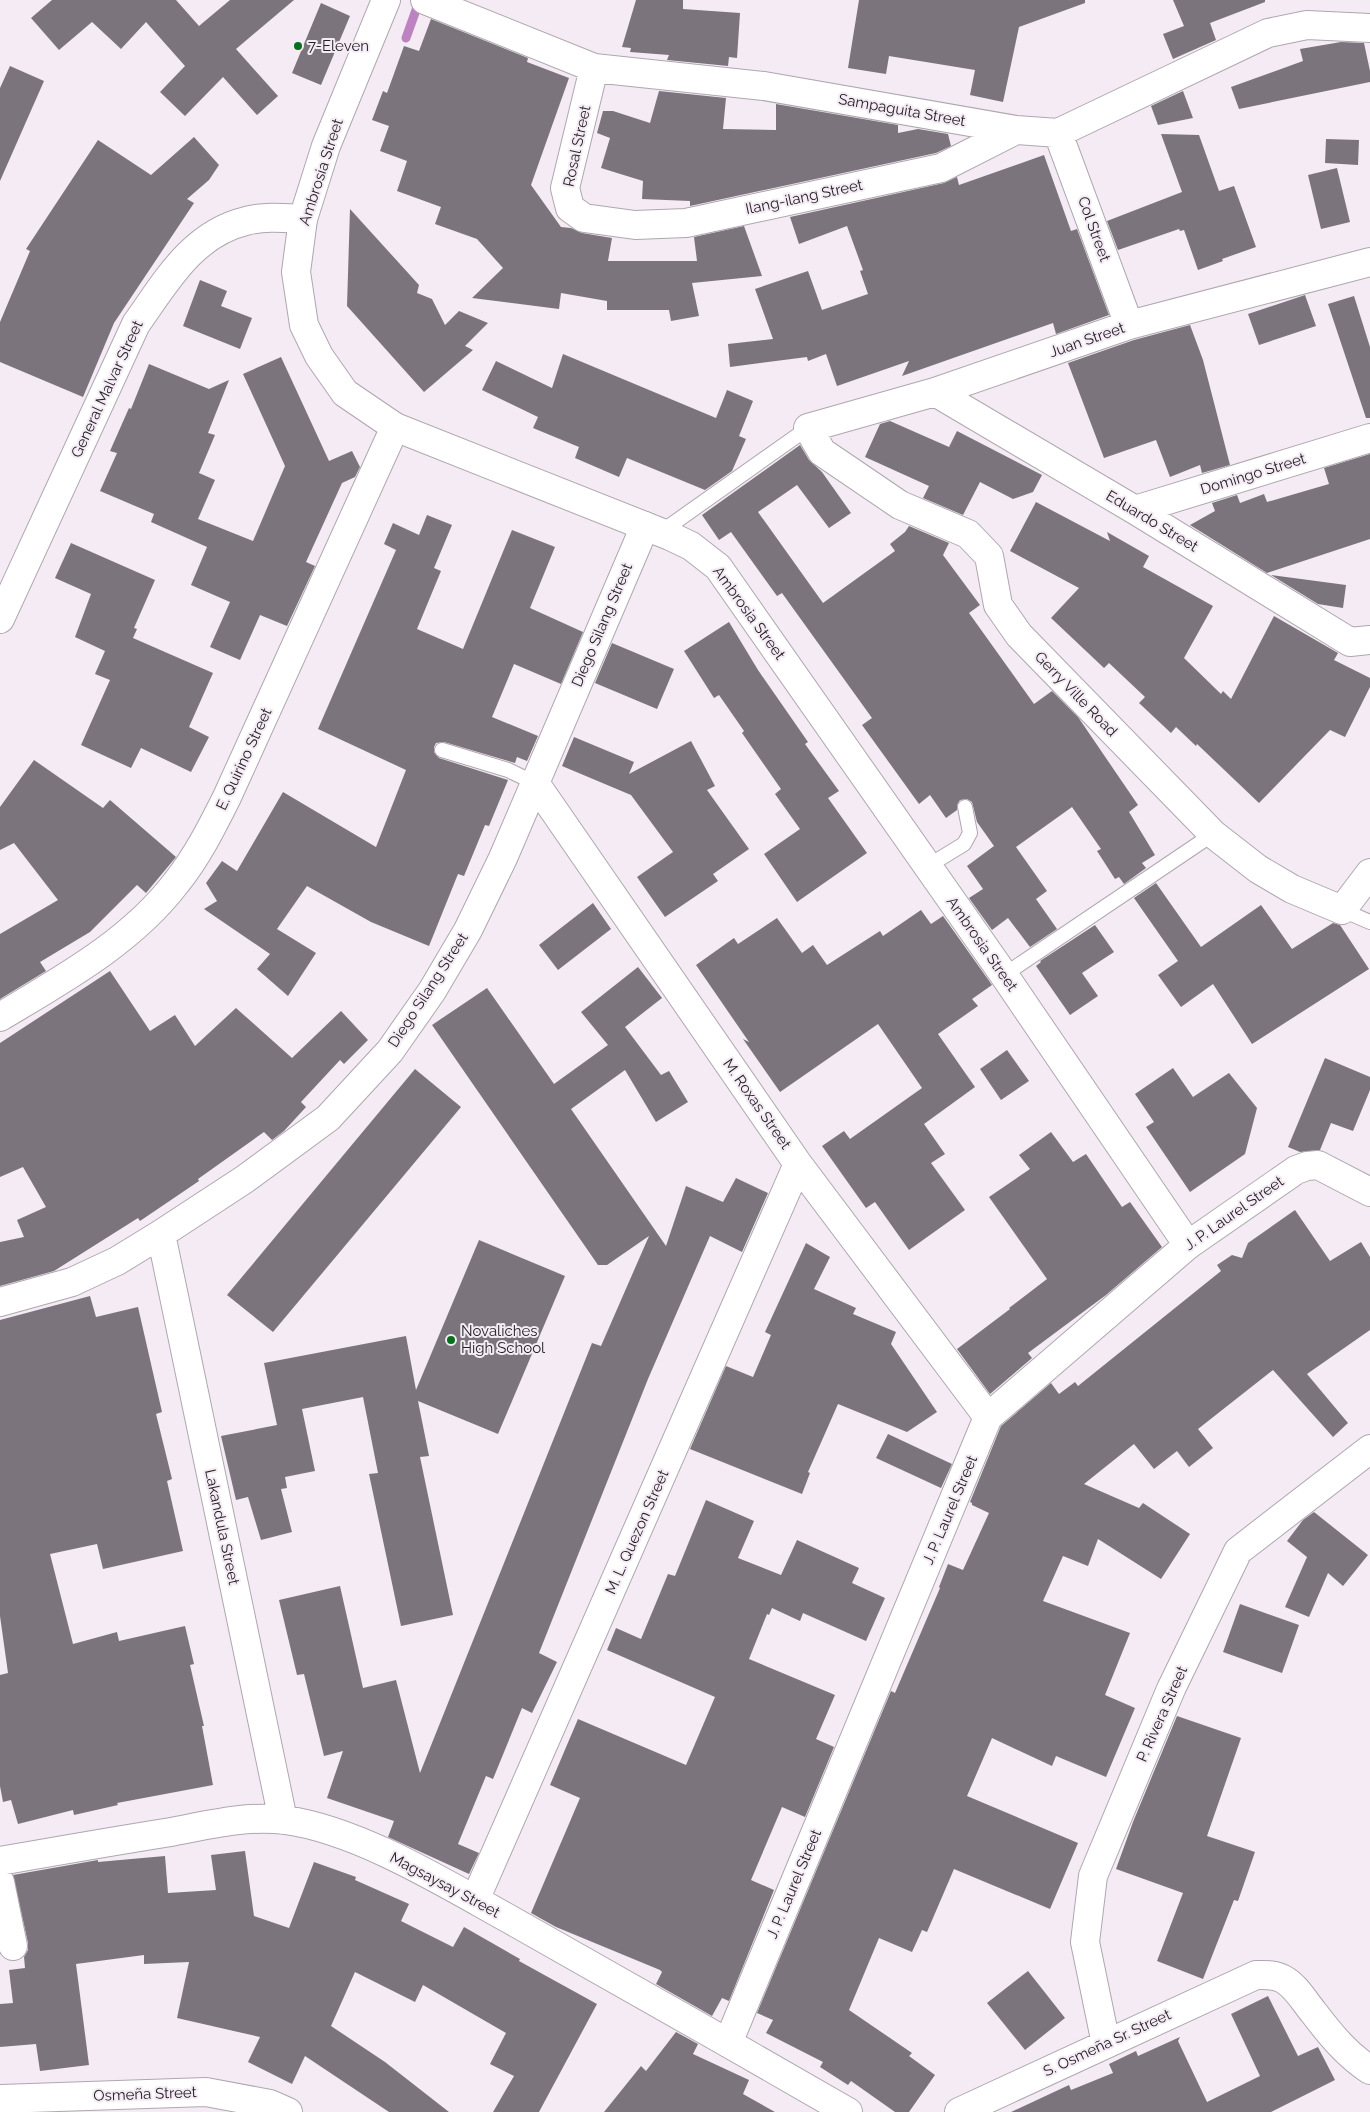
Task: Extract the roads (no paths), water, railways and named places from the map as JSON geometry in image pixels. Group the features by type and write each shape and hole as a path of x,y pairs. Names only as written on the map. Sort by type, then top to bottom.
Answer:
{"street":[{"name":"Ambrosia Street","path":"386,0 326,146 304,219 296,272 304,325 319,356 345,393 395,427 653,529 691,546 718,567 1004,975 1188,1245"},
{"name":"Sampaguita Street","path":"426,0 594,68 764,86 1016,130 1058,133 1268,33 1307,25 1370,28"},
{"name":"Rosal Street","path":"584,218 570,208 565,188 594,68"},
{"name":"Ilang-ilang Street","path":"584,218 635,225 686,223 941,168 1016,130"},
{"name":"Col Street","path":"1058,133 1129,325"},
{"name":"General Malvar Street","path":"0,619 136,324 188,252 214,233 246,220 304,219"},
{"name":"Juan Street","path":"808,428 934,392 1129,325 1370,262"},
{"name":"Eduardo Street","path":"934,392 1135,510 1350,642 1370,640"},
{"name":"E. Quirino Street","path":"0,1017 74,973 113,945 147,916 176,884 206,839 227,798 395,427"},
{"name":"Gerry Ville Road","path":"808,428 822,452 900,505 968,534 989,556 998,605 1019,635 1213,834 1258,869 1292,889 1342,910"},
{"name":"Domingo Street","path":"1135,510 1370,438"},
{"name":"Diego Silang Street","path":"0,1302 72,1282 117,1261 161,1234 245,1179 328,1118 390,1051 432,991 468,930 503,858 535,783 653,529"},
{"name":"M. Roxas Street","path":"535,783 798,1164 988,1417"},
{"path":"1342,910 1370,873"},
{"name":"M. L. Quezon Street","path":"475,1900 798,1164"},
{"name":"J. P. Laurel Street","path":"728,2043 988,1417 1188,1245 1296,1170 1318,1165 1370,1192"},
{"name":"Lakandula Street","path":"161,1234 283,1820"},
{"name":"P. Rivera Street","path":"1106,2044 1085,1942 1093,1876 1171,1689 1238,1551 1370,1449"},
{"name":"Magsaysay Street","path":"0,1861 230,1822 283,1820 338,1833 369,1846 475,1900 848,2112"},
{"path":"0,1882 13,1946"},
{"name":"S. Osmeña Sr. Street","path":"959,2112 1256,1975 1270,1974 1293,1987 1332,2036 1354,2058 1370,2070"},
{"name":"Osmeña Street","path":"0,2099 73,2104 206,2092 270,2104 288,2112"}],"lane":[{"path":"653,529 808,428"},
{"path":"442,750 508,770 535,783"},
{"path":"928,866 964,844 970,833 965,807"},
{"path":"1004,975 1213,834"},
{"path":"1342,910 1370,922"}],"waterway":[{"path":"406,38 416,10"}],"place":[{"name":"7-Eleven","path":"298,46"},
{"name":"Novaliches High School","path":"451,1340"}]}
